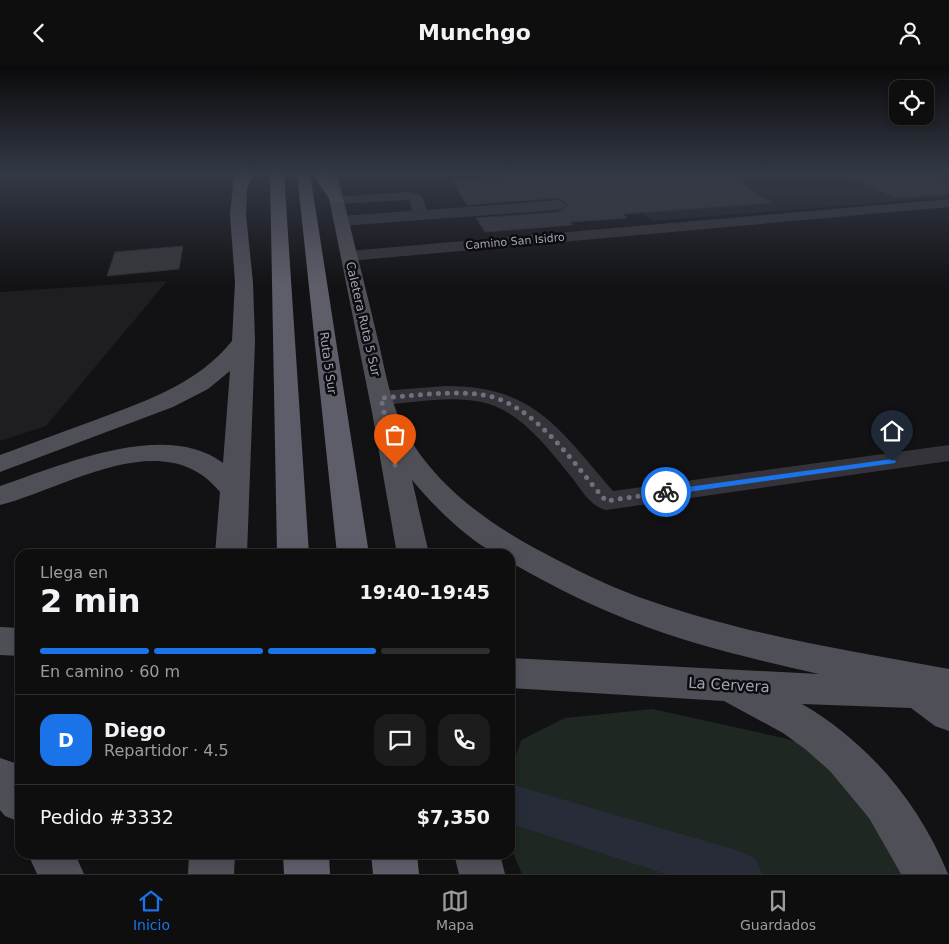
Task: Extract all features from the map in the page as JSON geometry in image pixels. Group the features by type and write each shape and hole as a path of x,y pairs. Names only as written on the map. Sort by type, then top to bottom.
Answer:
{"highway":[{"path":"279,211 293,549"},
{"name":"Ruta 5 Sur","path":"307,211 352,549"},
{"path":"306,859 307,874"},
{"path":"394,859 396,874"}],"main road":[{"path":"231,549 244,341 245,302 239,238 241,211"},
{"name":"Caletera Ruta 5 Sur","path":"339,211 412,549"},
{"path":"0,464 180,396 214,374 244,341"},
{"path":"382,405 405,451 421,473 443,497 511,549"},
{"path":"0,496 112,458 153,452 178,454 202,462 227,480 235,491"},
{"path":"515,551 582,587 642,612 726,639 939,691 949,714"},
{"path":"0,641 15,642"},
{"name":"La Cervera","path":"515,673 729,686 939,691"},
{"path":"729,686 778,710 830,745 858,772 887,807 911,845 925,874"},
{"path":"0,777 15,796"},
{"path":"54,859 61,874"},
{"path":"211,874 212,859"},
{"path":"478,859 482,874"}],"street":[{"path":"382,211 387,226 391,229 461,226 452,213"},
{"path":"420,211 421,215"},
{"path":"341,221 482,211"},
{"path":"564,211 588,235"},
{"name":"Camino San Isidro","path":"349,256 470,239 588,235 862,211"},
{"path":"382,405 448,393 484,395 512,404 536,421 606,501 949,453"}],"shaded area":[{"path":"640,211 779,211 652,221"},
{"path":"167,281 46,426 0,441 0,292"},
{"path":"652,709 784,738 808,746 891,824 914,874 522,874 515,858 515,759 521,740 565,718"}],"building":[{"path":"667,211 623,214 627,218 570,222 573,225 485,232 476,218 558,212"},
{"path":"183,246 179,269 107,276 115,252"}],"waterway":[{"path":"515,805 739,874"}],"way so far":[{"path":"395,465 381,398 448,393 484,395 512,404 536,421 606,501 666,492"}],"route":[{"path":"666,492 892,461"}]}
